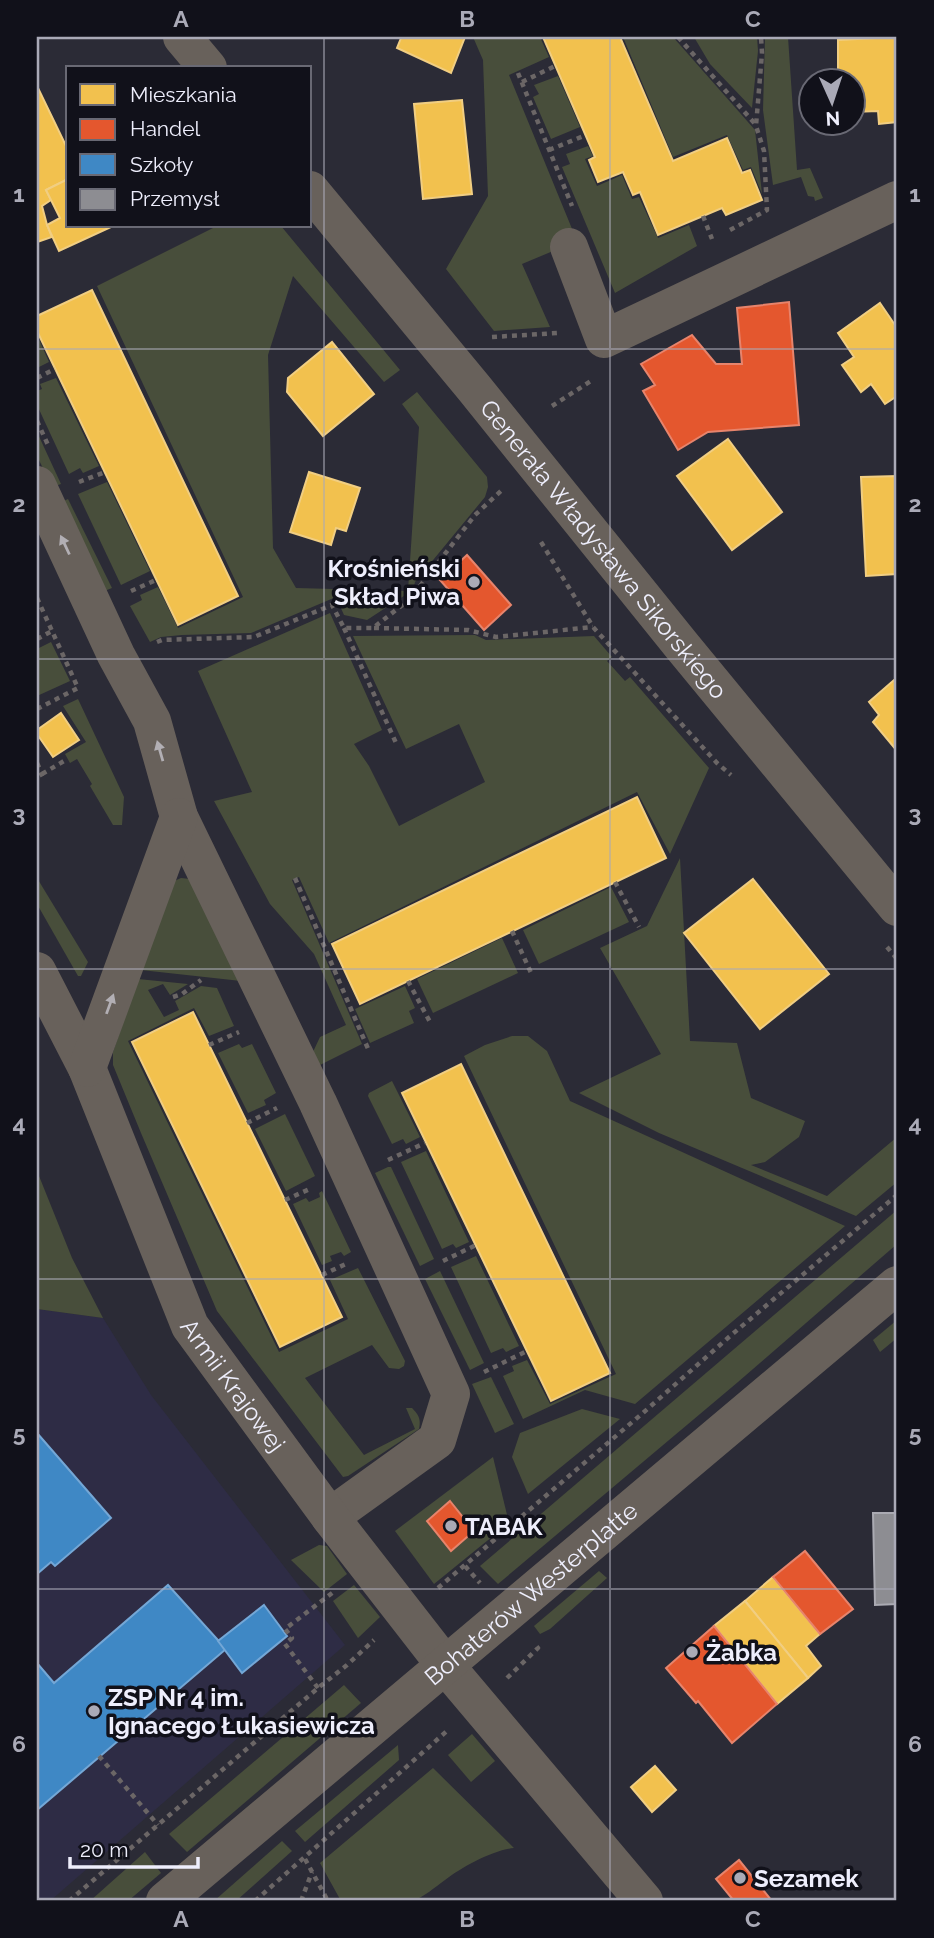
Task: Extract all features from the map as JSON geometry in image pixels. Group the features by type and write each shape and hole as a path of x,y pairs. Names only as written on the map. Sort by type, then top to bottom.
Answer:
{"street":[{"path":"182,37 206,66"},
{"name":"Generała Władysława Sikorskiego","path":"312,192 897,907"},
{"path":"572,230 604,339 897,200"},
{"path":"52,486 116,655 152,721 179,817 318,1102 451,1394 438,1440 330,1517"},
{"path":"87,1068 179,817"},
{"name":"Armii Krajowej","path":"37,971 87,1068 190,1326 330,1517 445,1665 644,1901"},
{"name":"Bohaterów Westerplatte","path":"165,1901 897,1285"}],"path":[{"path":"678,37 756,126"},
{"path":"703,246 767,210 764,151 756,126 761,37"},
{"path":"522,82 555,66"},
{"path":"518,73 549,150 572,230"},
{"path":"549,150 586,135"},
{"path":"703,216 712,239"},
{"path":"37,378 55,369"},
{"path":"52,486 104,472"},
{"path":"373,628 410,599 475,515 507,485"},
{"path":"120,596 156,580"},
{"path":"37,598 78,688 37,709"},
{"path":"116,655 162,640 254,637 332,605 396,743"},
{"path":"344,628 468,630 496,637 593,627"},
{"path":"37,639 52,631"},
{"path":"37,763 40,775 64,761"},
{"path":"295,878 369,1051"},
{"path":"615,882 639,927"},
{"path":"512,931 532,975"},
{"path":"173,997 201,980"},
{"path":"408,981 429,1022"},
{"path":"209,1045 246,1029"},
{"path":"247,1124 284,1104"},
{"path":"393,1158 425,1143"},
{"path":"285,1200 322,1183"},
{"path":"430,1595 897,1195"},
{"path":"443,1261 475,1245"},
{"path":"322,1275 358,1258"},
{"path":"495,1367 527,1351"},
{"path":"318,1688 285,1644 292,1637 285,1629 367,1565"},
{"path":"465,1566 481,1584"},
{"path":"69,1901 378,1637"},
{"path":"504,1680 538,1648"},
{"path":"256,1901 455,1723"},
{"path":"99,1756 158,1825"},
{"path":"305,1859 328,1901"},
{"path":"302,1901 312,1871"}],"shaded area":[{"path":"37,1309 103,1318 151,1395 345,1645 50,1901 37,1901"}],"green space":[{"path":"473,37 540,37 549,57 509,75 577,241 522,264 550,327 494,331 446,269 488,196 483,60"},
{"path":"623,37 673,37 755,130 762,194 751,167 743,170 727,135 673,157"},
{"path":"694,37 757,37 752,108 710,64"},
{"path":"765,37 788,37 797,170 810,168 823,198 815,201 814,197 808,196 801,177 773,185 763,110"},
{"path":"558,76 580,127 551,139 533,97 539,94 534,85"},
{"path":"588,146 593,156 585,159 597,186 622,175 632,199 639,197 658,238 689,225 697,246 615,293 562,167 570,164 566,154"},
{"path":"213,228 283,228 400,370 384,382 293,276 268,355 273,548 296,588 408,591 419,427 402,404 417,392 487,477 485,497 415,582 413,590 367,620 344,615 336,597 251,633 182,635 161,637 150,642 130,606 142,600 140,595 158,587 178,628 243,597 97,286"},
{"path":"37,335 49,362 37,368"},
{"path":"56,378 99,466 83,473 80,468 69,474 37,405 37,391 42,389 40,384"},
{"path":"37,432 61,484 52,487 37,456"},
{"path":"107,482 150,571 121,585 78,494"},
{"path":"68,499 112,588 102,592 59,503"},
{"path":"330,613 382,730 354,744 369,766 399,826 485,782 459,724 406,749 353,636 475,635 486,640 594,636 612,657 607,661 625,681 630,677 709,768 670,854 637,792 329,943 299,877 292,880 362,1044 316,1067 312,1054 320,1037 346,1025 314,954 270,904 214,801 252,792 198,671"},
{"path":"51,642 70,681 37,696 37,649"},
{"path":"78,699 124,797 122,825 113,825 77,759 70,763 65,754 86,742 63,706"},
{"path":"680,858 690,1041 737,1043 751,1098 805,1121 799,1137 765,1162 751,1165 827,1196 897,1137 897,1182 856,1216 659,1133 579,1093 661,1054 600,948 647,926"},
{"path":"37,878 88,962 81,976 78,976 37,904"},
{"path":"181,878 190,879 241,981 141,970 172,882"},
{"path":"611,887 629,922 539,964 523,930"},
{"path":"502,938 518,973 433,1013 417,979"},
{"path":"138,979 188,984 170,995 163,984 148,990 164,1017 179,1010 175,1001 201,986 217,988 234,1026 209,1036 194,1008 128,1041 279,1352 348,1319 330,1280 358,1268 405,1361 404,1366 399,1369 389,1368 372,1345 305,1378 364,1455 415,1429 406,1408 412,1408 419,1417 419,1429 348,1476 343,1477 217,1311 141,1133 113,1065 113,1052"},
{"path":"405,986 415,1008 409,1011 414,1023 370,1043 355,1009"},
{"path":"512,1036 528,1036 547,1051 570,1101 845,1226 635,1404 585,1390 523,1419 503,1376 514,1371 512,1366 527,1360 550,1404 616,1374 464,1056"},
{"path":"239,1044 242,1048 252,1044 276,1093 264,1100 266,1105 248,1113 218,1053"},
{"path":"392,1081 420,1137 406,1144 403,1139 392,1144 368,1096"},
{"path":"285,1114 315,1176 286,1191 255,1129"},
{"path":"426,1151 469,1242 456,1248 453,1244 442,1249 401,1162"},
{"path":"391,1167 434,1259 420,1266 375,1173"},
{"path":"37,1171 72,1258 103,1318 37,1309"},
{"path":"322,1191 351,1252 344,1256 341,1252 330,1256 332,1261 322,1265 293,1204 306,1198 309,1202 320,1197 319,1193"},
{"path":"897,1210 897,1244 738,1382 498,1584 480,1566"},
{"path":"476,1256 519,1346 506,1352 503,1348 491,1353 451,1267"},
{"path":"440,1271 484,1363 470,1370 425,1279"},
{"path":"897,1320 897,1338 880,1352 873,1340"},
{"path":"491,1377 514,1424 495,1433 472,1384"},
{"path":"582,1409 620,1419 528,1494 512,1457 520,1433"},
{"path":"493,1457 509,1523 434,1584 395,1531"},
{"path":"319,1545 327,1546 347,1574 324,1592 291,1560"},
{"path":"599,1571 607,1578 550,1629 540,1634 534,1626"},
{"path":"354,1585 380,1617 358,1638 333,1601"},
{"path":"344,1685 361,1703 187,1852 169,1834"},
{"path":"472,1734 495,1761 471,1782 448,1755"},
{"path":"398,1745 399,1760 305,1842 295,1831"},
{"path":"433,1768 514,1848 497,1852 469,1865 413,1901 341,1901 320,1863"},
{"path":"282,1841 292,1851 236,1901 214,1901"},
{"path":"145,1852 161,1873 128,1901 90,1901"}],"building: Mieszkania":[{"path":"397,37 465,37 451,73 397,48 401,38"},
{"path":"543,37 620,37 673,161 727,138 742,173 750,170 762,200 726,215 722,208 658,235 640,192 633,195 623,172 598,182 589,160 595,157"},
{"path":"897,37 897,122 879,124 878,111 867,111 867,66 838,66 838,40"},
{"path":"38,88 66,146 66,180 46,190 51,200 42,206 52,237 37,242"},
{"path":"462,100 472,194 423,199 414,104"},
{"path":"66,180 66,228 109,228 59,251 47,225 60,218 46,190"},
{"path":"92,290 238,596 178,625 37,331 37,316"},
{"path":"880,303 897,328 897,396 885,404 871,384 861,392 842,365 854,357 838,333"},
{"path":"332,342 374,394 323,436 287,392 288,378"},
{"path":"728,439 782,512 732,550 677,476"},
{"path":"309,472 360,488 346,531 336,528 331,545 290,532"},
{"path":"897,476 897,574 866,576 861,477"},
{"path":"894,680 897,683 897,751 873,722 879,715 869,702"},
{"path":"61,713 79,740 53,757 37,730"},
{"path":"637,797 666,858 360,1004 332,944"},
{"path":"753,879 829,974 760,1029 684,933"},
{"path":"193,1012 342,1317 280,1347 132,1042"},
{"path":"461,1064 610,1373 551,1401 402,1093"},
{"path":"773,1577 820,1634 806,1646 821,1666 808,1678 745,1601"},
{"path":"745,1601 808,1678 777,1704 714,1626"},
{"path":"655,1766 676,1790 652,1812 631,1787"}],"building: Handel":[{"path":"789,302 799,425 708,432 678,450 643,391 655,385 641,364 692,335 716,364 742,364 737,308"},
{"path":"467,555 511,605 484,630 440,580"},
{"name":"TABAK","path":"450,1501 474,1531 451,1551 427,1521"},
{"path":"805,1551 853,1609 820,1634 773,1577"},
{"path":"714,1626 777,1704 732,1743 698,1701 696,1703 666,1668"},
{"path":"739,1860 772,1901 734,1901 716,1879"}],"building: Szkoły":[{"path":"37,1433 111,1518 55,1566 51,1562 37,1574"},
{"name":"ZSP Nr 4 im. Ignacego Łukasiewicza","path":"168,1585 226,1649 37,1810 37,1663 54,1683"},
{"path":"264,1605 287,1636 242,1673 218,1641"}],"building: Przemysł":[{"path":"873,1513 897,1513 897,1604 875,1605"}],"place":[{"name":"Krośnieński Skład Piwa","path":"474,582"},
{"name":"TABAK","path":"451,1526"},
{"name":"Żabka","path":"692,1652"},
{"name":"ZSP Nr 4 im. Ignacego Łukasiewicza","path":"94,1711"},
{"name":"Sezamek","path":"740,1878"}]}
